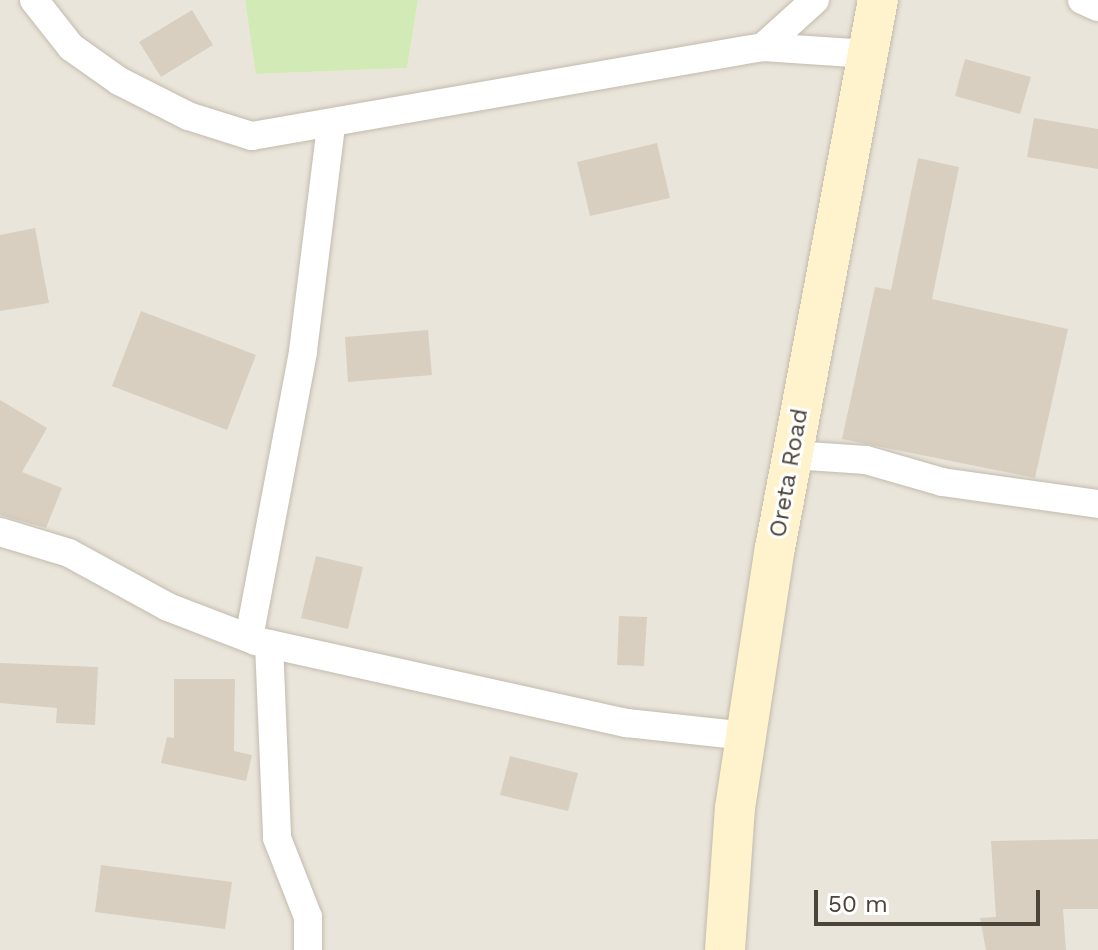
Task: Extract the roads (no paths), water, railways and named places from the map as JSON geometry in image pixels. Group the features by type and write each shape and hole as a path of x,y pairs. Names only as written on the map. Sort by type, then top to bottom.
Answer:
{"street":[{"path":"34,0 71,47 188,116 252,136 331,125 763,47 868,54"},
{"path":"763,47 815,0"},
{"name":"Oreta Road","path":"725,950 746,736 793,455 878,0"},
{"path":"1082,0 1098,7"},
{"path":"308,950 308,917 277,838 259,641 303,351 331,125"},
{"path":"793,455 866,460 942,482 1098,504"},
{"path":"0,532 69,553 168,607 259,641 627,723 746,736"}]}
